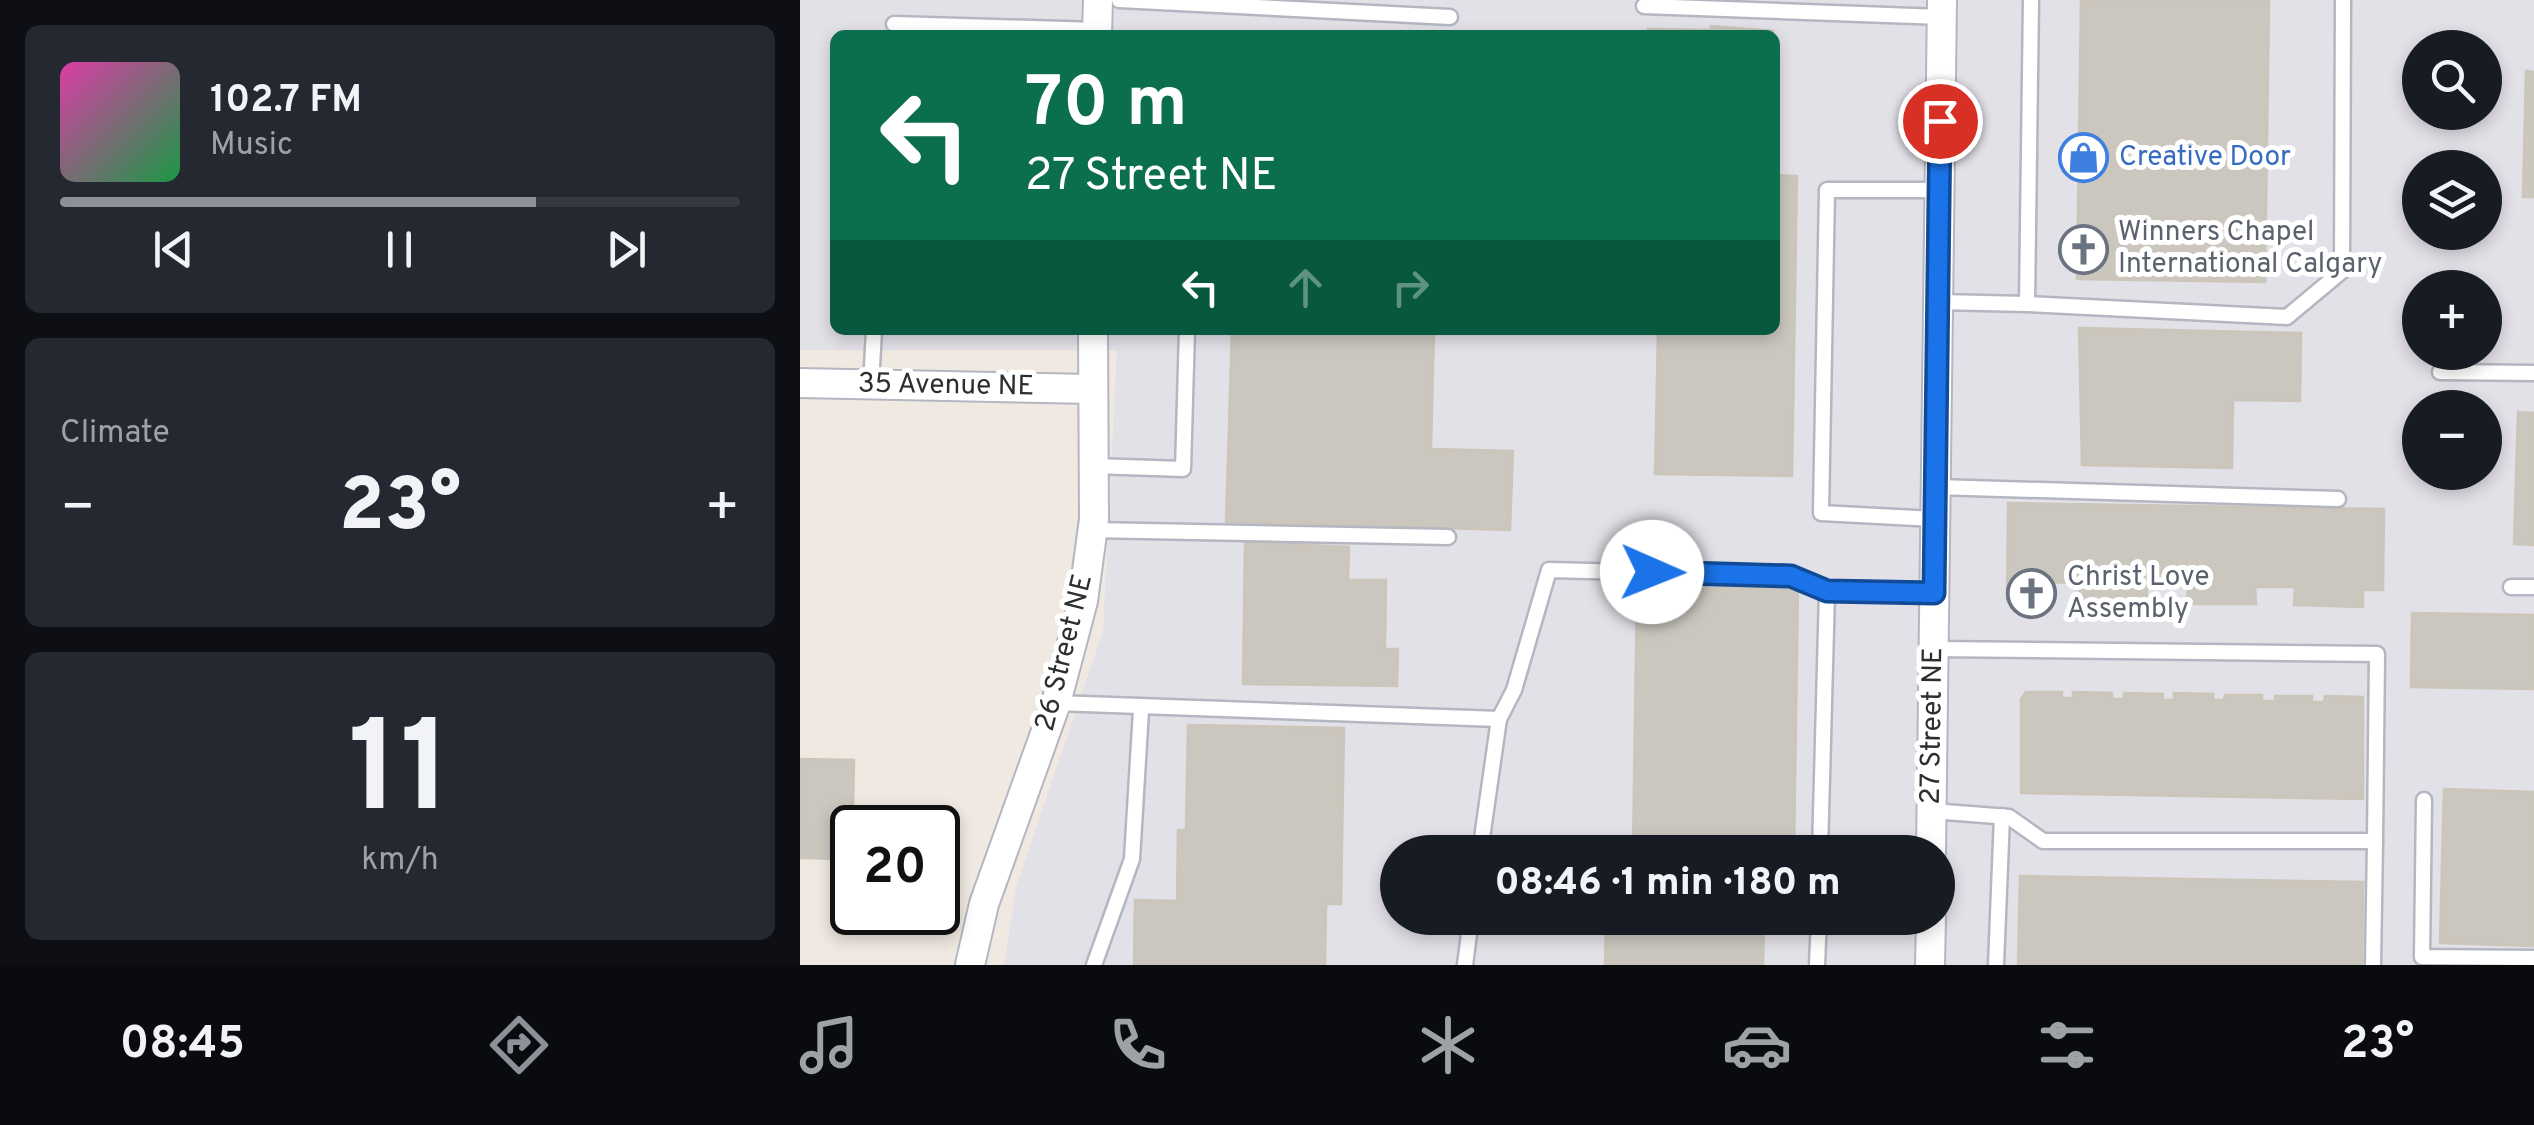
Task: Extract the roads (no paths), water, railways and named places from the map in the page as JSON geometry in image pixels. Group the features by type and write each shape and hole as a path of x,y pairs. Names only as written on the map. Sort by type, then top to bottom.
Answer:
{"street":[{"path":"1097,30 1098,0"},
{"name":"27 Street NE","path":"1931,835 1942,9"},
{"name":"26 Street NE","path":"970,965 984,904 1056,703 1083,601 1092,530 1093,335"},
{"name":"35 Avenue NE","path":"800,384 1092,388"},
{"path":"1930,935 1930,965"}],"lane":[{"path":"1120,0 1450,16"},
{"path":"2027,304 2032,0"},
{"path":"1938,302 2287,316 2342,271 2343,0"},
{"path":"1644,6 1942,9"},
{"path":"894,24 1046,30"},
{"path":"1936,518 1821,513 1827,190 1939,190"},
{"path":"870,385 874,335"},
{"path":"1093,466 1184,469 1187,335"},
{"path":"2440,372 2534,373"},
{"path":"1936,486 2338,498"},
{"path":"1092,530 1448,536"},
{"path":"1482,835 1499,719 1514,690 1549,570 1791,576 1827,591 1934,593"},
{"path":"2512,587 2534,588"},
{"path":"1820,835 1827,591"},
{"path":"1936,648 2377,654 2373,965"},
{"path":"1056,703 1141,710 1499,719"},
{"path":"1094,965 1132,859 1141,710"},
{"path":"2424,800 2422,957 2534,958"},
{"path":"1932,811 2002,816 2043,841 2375,842"},
{"path":"1996,965 2002,816"},
{"path":"1464,965 1468,935"},
{"path":"1818,965 1819,935"}],"place":[{"name":"Creative Door","path":"2084,158"},
{"name":"Winners Chapel International Calgary","path":"2083,249"},
{"name":"Christ Love Assembly","path":"2032,594"}]}
